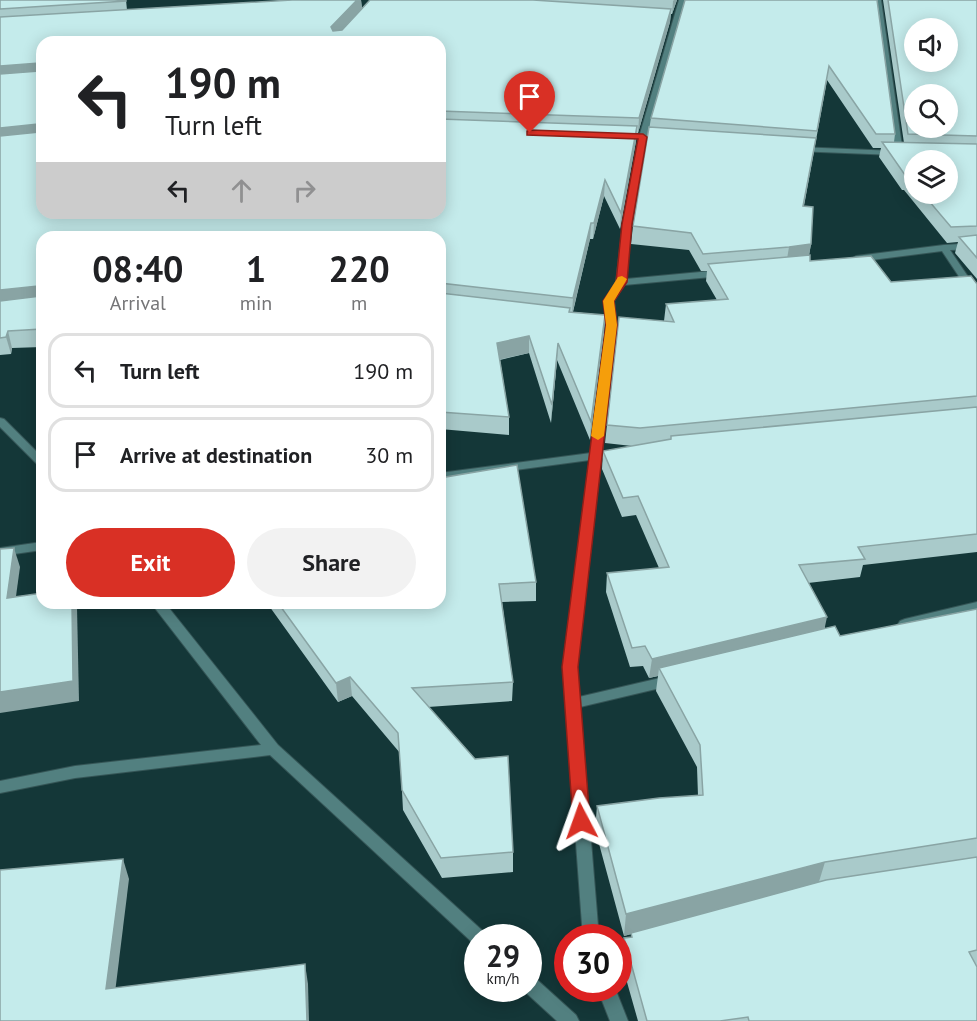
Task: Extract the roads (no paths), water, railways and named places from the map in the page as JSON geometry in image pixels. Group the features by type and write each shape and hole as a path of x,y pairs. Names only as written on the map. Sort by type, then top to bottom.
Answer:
{"street":[{"path":"590,924 570,667 595,456 609,301 621,282 627,224 643,137 671,18 682,0"},
{"path":"878,0 899,153"},
{"path":"784,147 904,153"},
{"path":"840,261 977,246"},
{"path":"944,248 977,297"},
{"path":"621,282 736,272"},
{"path":"0,422 36,457"},
{"path":"446,475 619,454"},
{"path":"0,552 36,547"},
{"path":"896,626 977,606"},
{"path":"163,609 273,749 464,924"},
{"path":"572,704 688,676"},
{"path":"0,787 75,772 273,749"},
{"path":"542,996 570,1021"},
{"path":"612,1002 619,1021"}]}
